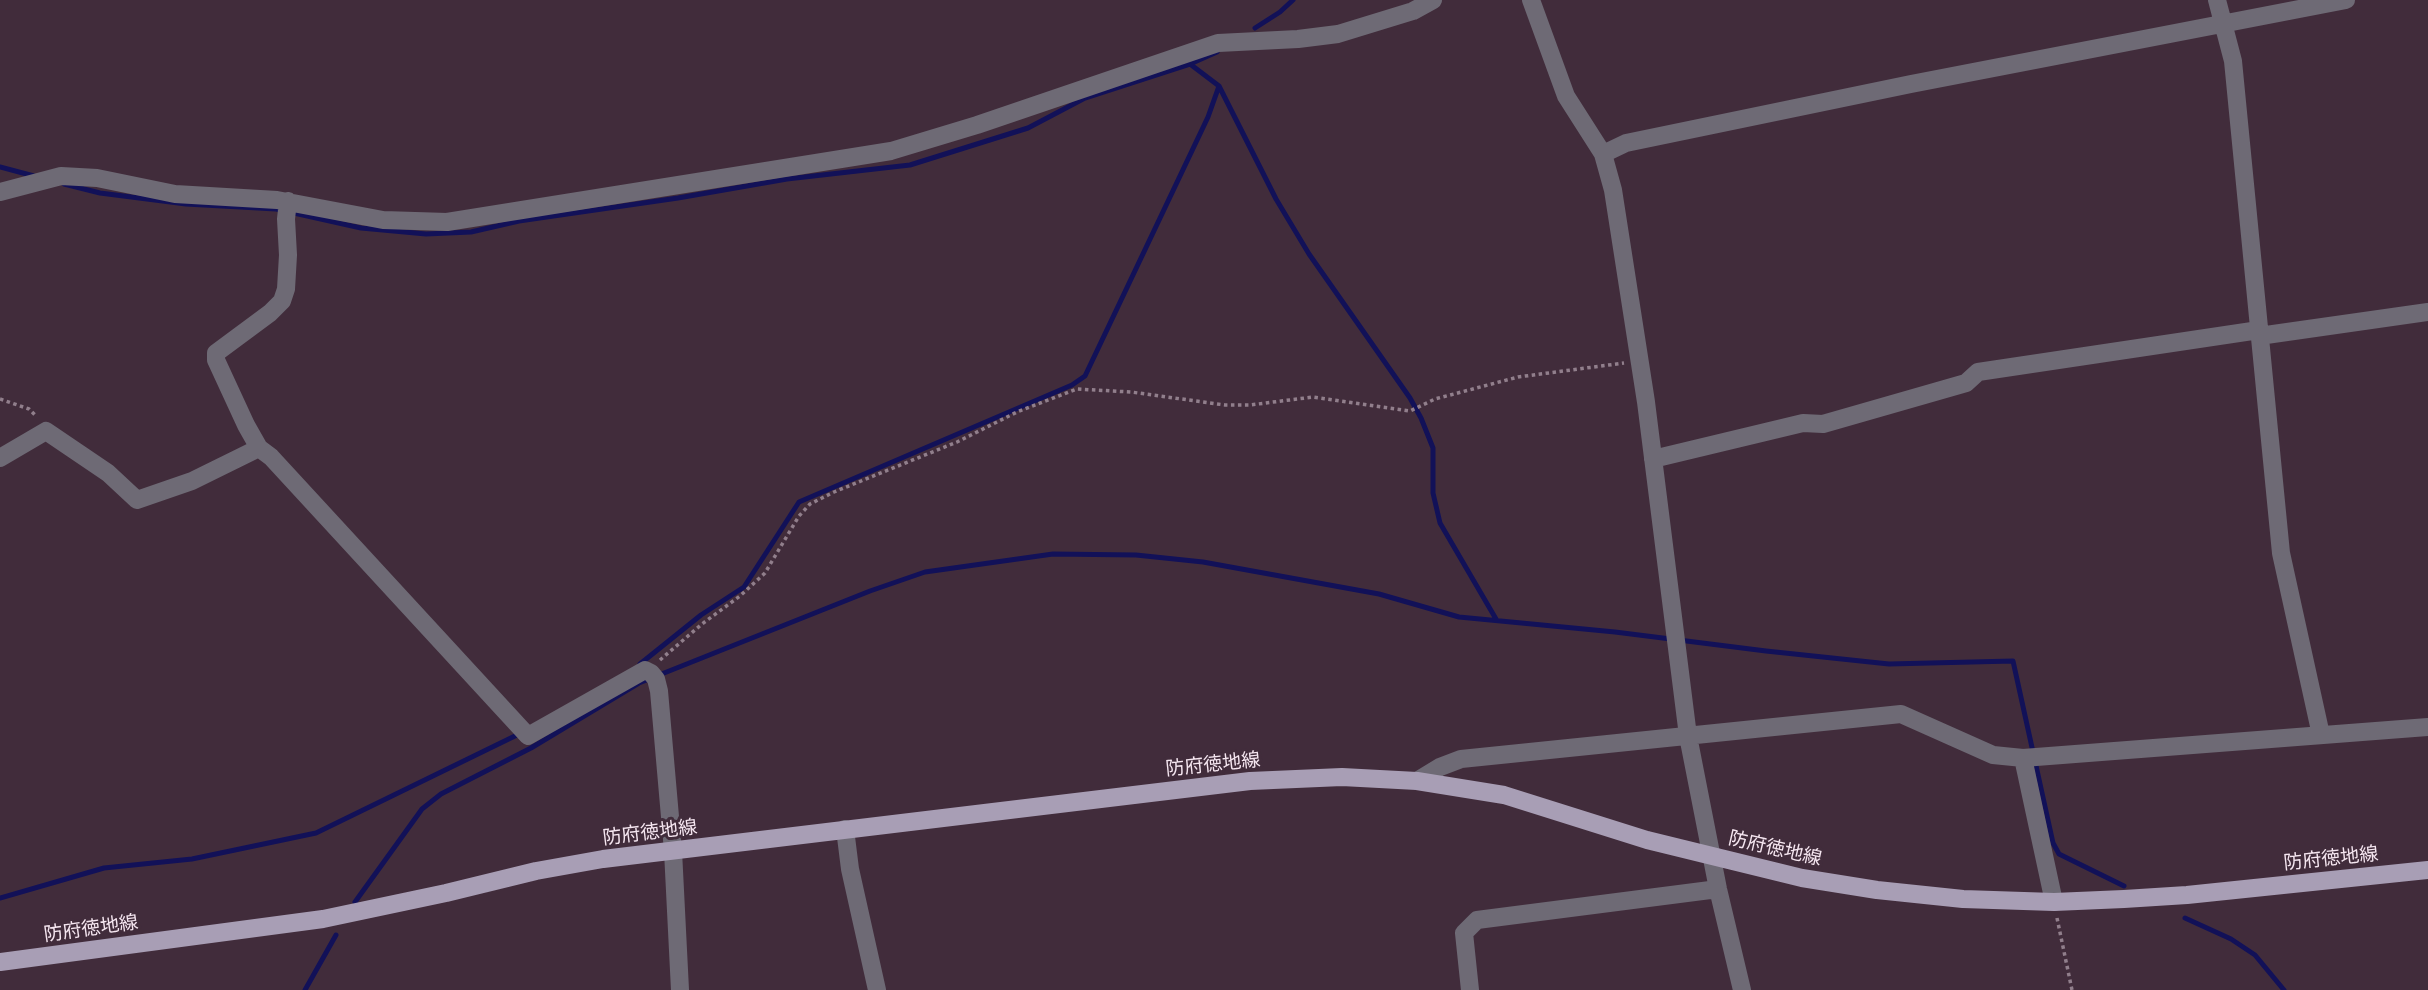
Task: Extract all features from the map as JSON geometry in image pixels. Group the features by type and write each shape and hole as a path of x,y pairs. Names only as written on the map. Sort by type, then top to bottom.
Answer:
{"main road":[{"name":"防府徳地線","path":"0,962 323,919 536,871 603,859 1250,781 1342,777 1416,781 1504,795 1647,839 1802,878 1877,890 1963,898 2054,902 2187,895 2428,870"}],"street":[{"path":"0,192 61,176 97,178 175,194 287,209 383,220 447,222 891,151 977,125 1218,43 1338,34 1413,10 1433,0"},
{"path":"1531,0 1566,96 1603,154 1613,190 1640,361 1688,736 1718,889 1742,990"},
{"path":"2217,0 2233,61 2281,553 2321,735"},
{"path":"1603,154 1626,143 2346,0"},
{"path":"287,209 288,255 286,289 282,301 216,354 216,360 246,425 259,448 271,457 528,736 645,670 656,679 673,851 680,990"},
{"path":"1653,459 1803,423 1823,424 1966,383 1978,372 2428,312"},
{"path":"0,458 46,431 108,472 137,500 192,481 259,448"},
{"path":"1416,781 1440,767 1461,760 1901,714 1993,755 2023,758 2428,727"},
{"path":"2023,758 2054,902"},
{"path":"845,829 850,869 877,990"},
{"path":"1470,990 1464,933 1477,920 1718,889"}],"path":[{"path":"651,673 653,667 671,649 740,596 765,573 799,516 810,504 957,442 1017,412 1077,389 1131,392 1225,405 1251,405 1314,397 1409,411 1435,399 1518,377 1640,361"},
{"path":"0,399 29,409 46,431"},
{"path":"2054,902 2071,990"}],"waterway":[{"path":"1255,28 1293,0"},
{"path":"64,184 100,193 186,204 276,209 361,228 426,234 471,232 519,221 787,179 910,165 1028,128 1085,98 1190,64 1217,52"},
{"path":"1190,64 1219,86 1276,199 1309,254 1410,398 1433,448 1433,493 1440,523 1496,619"},
{"path":"640,664 701,615 744,587 799,502 1072,385 1085,376 1208,117 1219,86"},
{"path":"0,167 34,176"},
{"path":"355,902 422,809 441,794 531,748 639,683 870,591 925,572 1053,554 1136,555 1203,562 1379,594 1459,617 1889,664 2013,661 2053,843 2059,854 2124,886"},
{"path":"0,898 104,868 192,859 316,833 519,734"},
{"path":"2185,918 2231,939 2255,955 2284,990"},
{"path":"305,990 336,935"}]}
